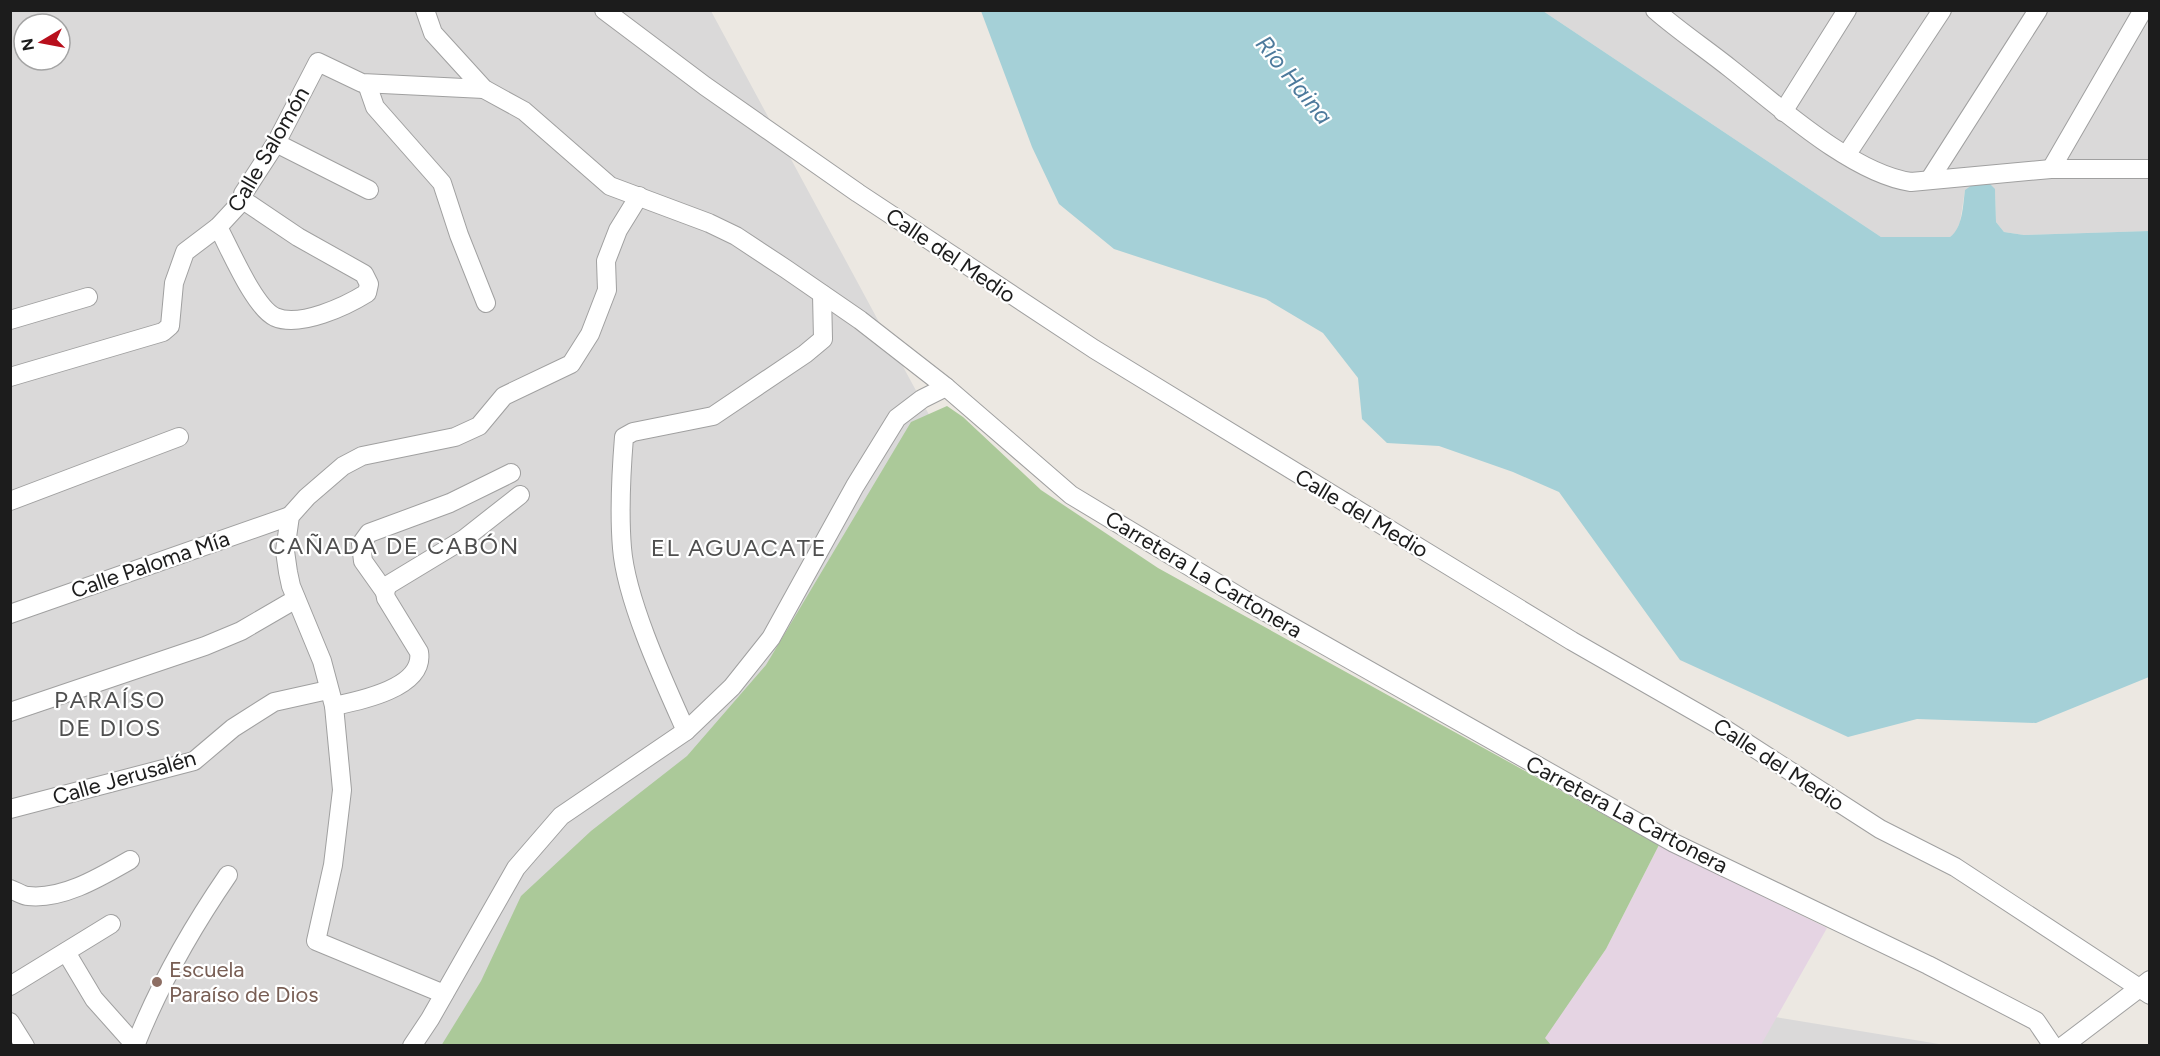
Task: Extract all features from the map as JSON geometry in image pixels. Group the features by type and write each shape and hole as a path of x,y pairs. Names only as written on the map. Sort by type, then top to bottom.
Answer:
{"street":[{"name":"Carretera La Cartonera","path":"425,10 433,33 484,89 524,111 610,186 736,236 822,294 946,387 1071,495 1250,603 1674,843 1928,964 2036,1022 2053,1046"},
{"name":"Calle del Medio","path":"604,10 705,86 858,193 1094,350 1572,641 1717,724 1880,829 1955,867 2146,988"},
{"path":"1783,112 1847,10"},
{"path":"1847,154 1942,10"},
{"path":"1930,179 2038,10"},
{"path":"2051,169 2144,10"},
{"path":"1658,12 1783,112 1892,180 1911,182 2051,169 2147,165"},
{"name":"Calle Salomón","path":"10,377 163,332 171,323 174,283 185,252 219,228 243,200 243,194 276,143 316,63 320,62 367,84 484,89"},
{"path":"367,84 375,108 442,183 486,303"},
{"path":"276,143 369,190"},
{"path":"444,994 316,941 333,865 342,790 331,698 318,650 291,586 285,551 290,516 307,497 343,466 362,456 455,438 479,426 504,396 572,364 590,334 607,290 606,261 618,230 639,196"},
{"path":"219,228 258,300 274,317 292,320 323,315 367,293 369,284 364,274 298,237 243,200"},
{"path":"686,731 667,689 628,579 622,549 624,437 633,432 713,416 805,354 823,339 822,294"},
{"path":"10,320 88,297"},
{"path":"412,1046 516,868 561,816 686,731 732,687 771,638 855,486 897,418 922,399 946,387"},
{"path":"10,501 178,437"},
{"name":"Calle Jerusalén","path":"10,809 194,761 234,728 274,702 373,698 403,683 417,667 419,652 385,592 363,561 361,544 369,533 450,503 511,473"},
{"path":"385,592 388,585 464,539 520,495"},
{"name":"Calle Paloma Mía","path":"10,614 290,516"},
{"path":"10,712 205,646 241,631 296,600"},
{"path":"10,889 28,896 56,893 88,884 130,860"},
{"path":"66,952 94,999 135,1045 149,1010 176,958 228,875"},
{"path":"10,986 111,924"},
{"path":"2063,1046 2146,988"},
{"path":"10,1022 25,1046"}],"shaded area":[{"path":"10,11 711,11 1028,598 1343,946 1945,1045 11,1045"},
{"path":"1543,11 2149,11 2149,231 2024,235 2004,232 1996,222 1995,189 1965,190 1960,222 1955,234 1950,237 1881,237"},
{"path":"1659,845 1827,928 1761,1045 1551,1046 1545,1038 1606,949"}],"green space":[{"path":"947,406 963,417 1041,490 1158,568 1659,845 1606,949 1545,1038 1551,1045 441,1046 481,981 521,896 591,831 687,756 766,665 911,422"}],"water":[{"name":"Río Haina","path":"981,11 1543,11 1881,237 1950,237 1960,222 1965,190 1975,183 1987,181 1995,189 1996,222 2004,232 2024,235 2149,231 2149,677 2036,723 1917,719 1848,737 1680,660 1559,492 1513,472 1439,446 1387,443 1362,419 1358,378 1323,333 1266,299 1114,249 1059,204 1032,147"}],"place":[{"name":"Escuela Paraíso de Dios","path":"157,982"}],"district":[{"name":"CAÑADA DE CABÓN","path":"394,546"},
{"name":"EL AGUACATE","path":"739,548"},
{"name":"PARAÍSO DE DIOS","path":"110,714"}]}
